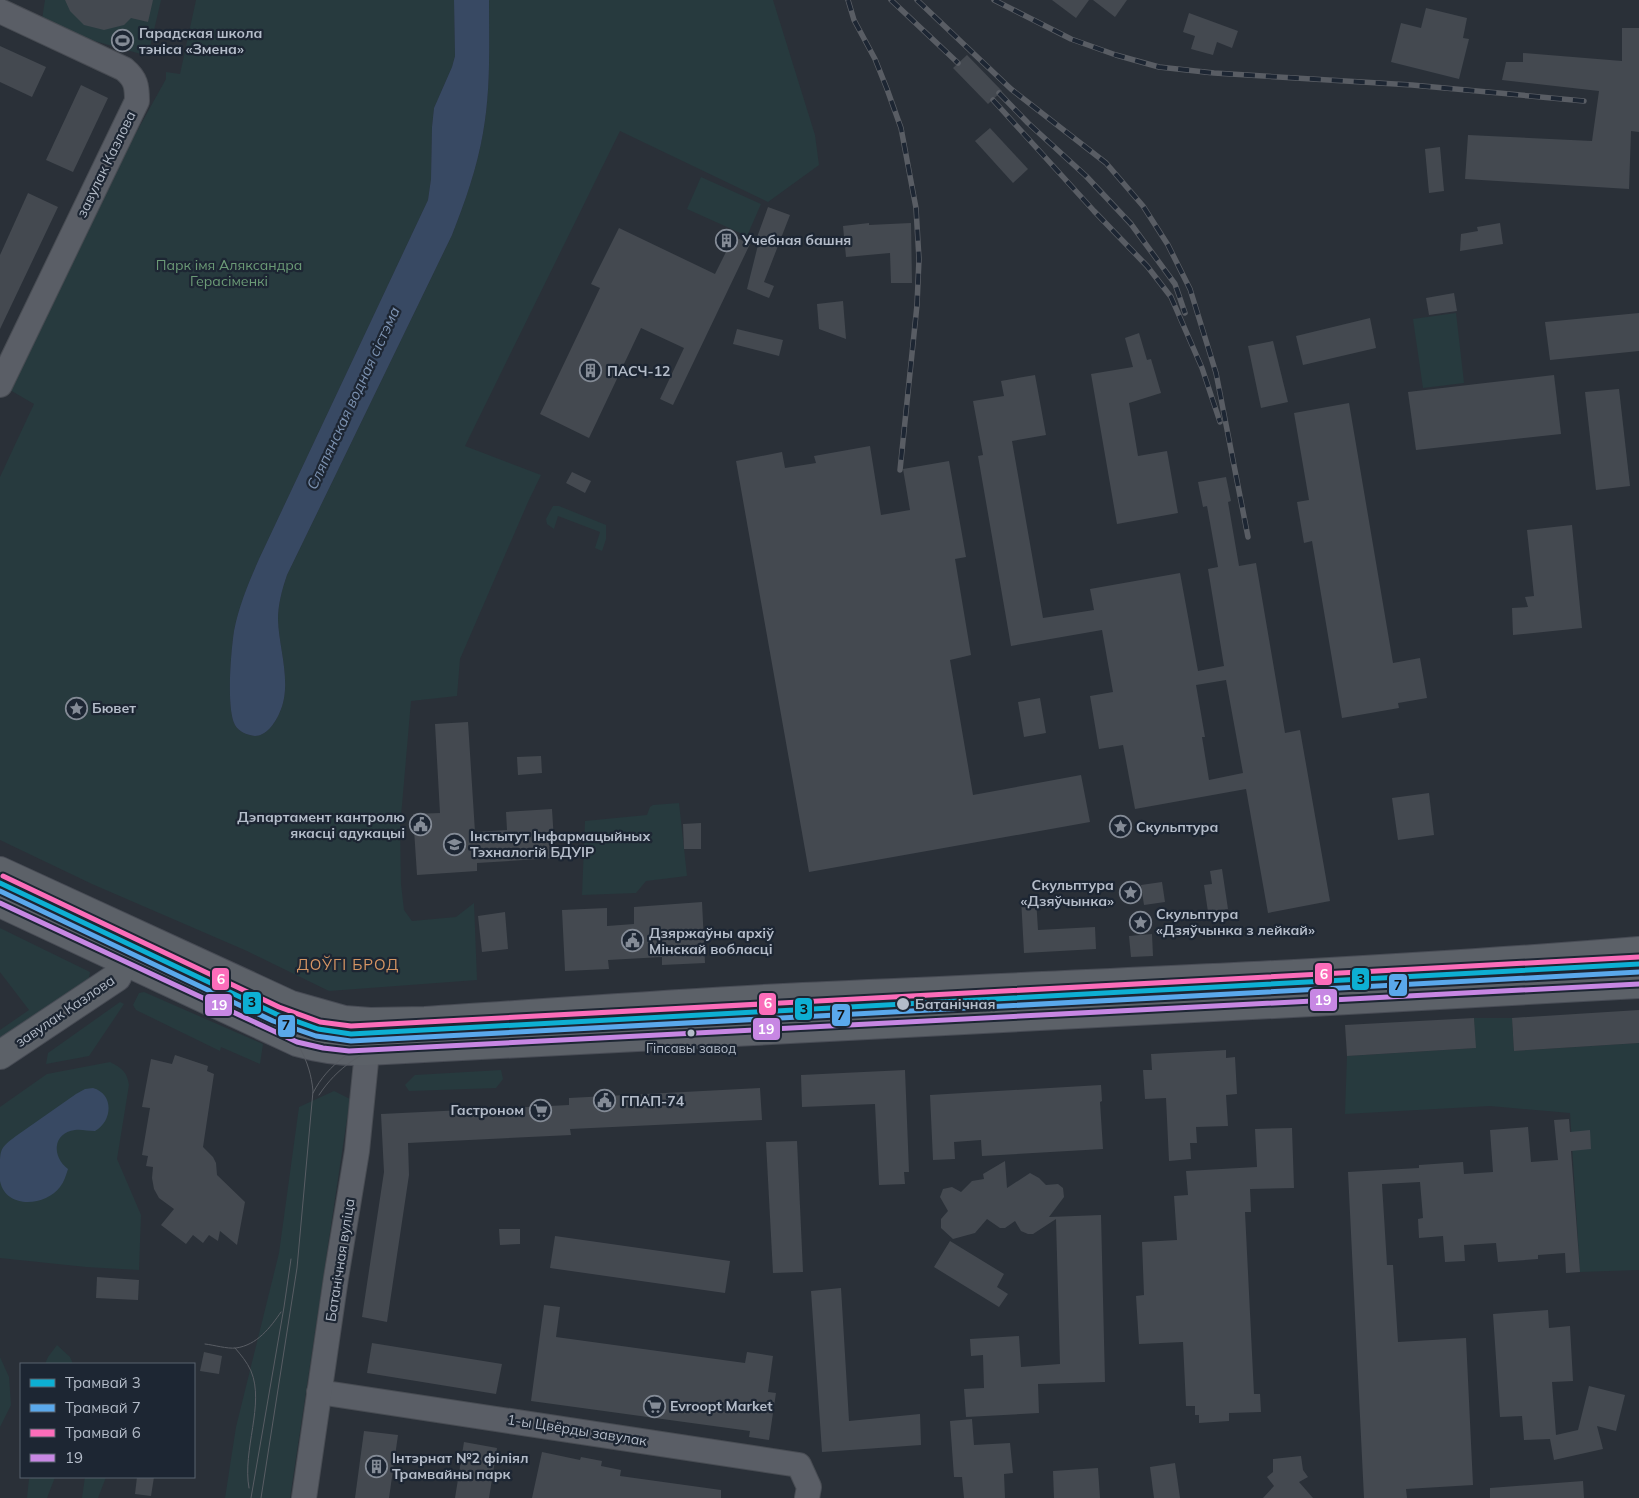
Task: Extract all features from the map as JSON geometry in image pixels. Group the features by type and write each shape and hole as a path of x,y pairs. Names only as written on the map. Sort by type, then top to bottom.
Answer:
{"main road":[{"path":"0,871 291,1005 344,1020 370,1022 425,1021 802,997 1247,977 1519,961 1639,951"},
{"path":"0,903 297,1042 336,1051 367,1051 1639,984"},
{"name":"завулак Казлова","path":"0,1055 117,977 136,934"}],"street":[{"name":"завулак Казлова","path":"0,12 124,69 134,77 137,86 137,101 0,385"},
{"name":"Батанічная вуліца","path":"304,1498 357,1151 370,1022"},
{"name":"1-ы Цвёрды завулак","path":"319,1392 799,1465 809,1487 806,1498"}],"green space":[{"name":"Гарадская школа тэніса «Змена»","path":"45,0 161,0 148,56 41,26"},
{"name":"Парк імя Аляксандра Герасіменкі","path":"196,0 454,0 455,56 434,108 431,179 428,200 259,559 239,612 234,631 230,679 232,717 239,730 252,736 263,734 273,725 283,703 285,679 278,614 287,575 452,235 470,185 486,116 489,66 489,0 773,0 815,135 819,165 768,202 620,131 465,446 541,475 460,659 457,696 411,701 400,828 401,884 404,910 412,921 456,917 474,903 477,980 329,991 247,951 92,884 0,840 0,477 34,404 10,390 97,203 166,79 166,72 180,74"},
{"path":"701,177 761,204 747,236 687,209"},
{"path":"1456,313 1464,383 1423,388 1413,319"},
{"path":"553,506 559,506 606,525 606,539 602,551 595,548 600,532 558,516 554,529 547,524 546,519"},
{"path":"679,803 687,876 646,881 636,893 582,895 585,821 647,815 650,807 653,805"},
{"path":"0,928 90,972 83,988 0,1044 0,1030 29,1010 0,972"},
{"path":"144,992 263,1044 260,1064 221,1047 220,1051 136,1010 133,1005 139,993"},
{"path":"120,1002 124,1004 89,1056 46,1064 48,1053"},
{"path":"1474,1018 1512,1018 1514,1051 1639,1043 1639,1270 1580,1272 1570,1113 1490,1106 1345,1114 1347,1056 1475,1048"},
{"path":"110,1062 123,1071 129,1085 117,1159 141,1215 139,1270 86,1267 0,1258 0,1107 47,1074"},
{"path":"501,1070 503,1079 496,1088 409,1091 405,1085 415,1075"},
{"path":"334,1091 350,1099 290,1498 225,1498 236,1427 279,1253 299,1107"},
{"path":"57,1345 70,1357 73,1363 45,1363"},
{"path":"0,1357 9,1377 11,1405 0,1427"},
{"path":"55,1478 47,1498 27,1498 29,1479"},
{"path":"85,1478 106,1478 98,1498 82,1498"}],"water":[{"name":"Сляпянская водная сістэма","path":"454,0 489,0 489,66 486,116 474,172 452,235 287,575 278,614 285,679 283,703 277,718 270,728 263,734 249,735 235,725 231,706 232,652 234,631 239,612 259,559 428,200 431,179 434,108 455,56"},
{"path":"93,1088 105,1096 109,1108 108,1115 101,1127 95,1131 75,1130 67,1132 58,1140 57,1152 59,1158 68,1169 60,1187 46,1198 36,1201 18,1201 10,1197 0,1181 0,1157 4,1146 76,1094 85,1089"}],"building":[{"path":"65,0 153,0 148,22 131,18 124,25 104,30 84,25 70,11"},
{"path":"1052,0 1089,0 1076,18"},
{"path":"1093,0 1127,0 1115,17"},
{"path":"1426,8 1467,18 1463,38 1469,39 1459,79 1391,62 1401,23 1421,28"},
{"path":"1189,13 1238,31 1232,48 1217,42 1213,55 1191,49 1195,36 1183,32"},
{"path":"1622,28 1639,28 1639,132 1631,131 1629,189 1465,179 1468,135 1592,141 1599,91 1502,80 1506,62 1523,62 1523,53 1622,61"},
{"path":"0,46 46,67 32,97 0,82"},
{"path":"967,55 1002,91 988,104 953,68"},
{"path":"81,85 108,98 73,172 46,160"},
{"path":"990,128 1028,169 1013,183 975,141"},
{"path":"1440,147 1444,191 1429,193 1425,149"},
{"path":"28,193 58,207 0,329 0,255"},
{"path":"768,207 790,215 764,282 774,286 769,298 747,289 759,241 756,240"},
{"path":"869,223 869,225 911,223 912,283 891,283 890,253 846,257 843,226"},
{"path":"1500,223 1503,244 1460,251 1461,234 1478,231 1477,227"},
{"path":"619,228 715,274 728,248 717,243 722,231 750,244 673,405 660,399 684,348 641,328 589,438 540,414 600,288 591,284"},
{"path":"1454,293 1457,311 1429,315 1426,298"},
{"path":"843,301 846,339 819,329 817,304"},
{"path":"1639,313 1639,351 1550,360 1545,322"},
{"path":"1370,318 1376,348 1303,365 1296,336"},
{"path":"737,329 783,340 779,356 733,344"},
{"path":"1139,333 1147,360 1151,359 1161,393 1129,403 1138,456 1167,451 1178,513 1117,524 1091,374 1133,367 1125,338"},
{"path":"1273,341 1288,402 1261,408 1248,346"},
{"path":"1035,375 1046,435 1012,441 1043,618 1094,610 1090,589 1180,573 1198,671 1224,666 1208,569 1218,567 1207,506 1203,507 1198,482 1226,477 1231,501 1228,502 1239,566 1256,563 1285,733 1300,730 1330,901 1268,913 1246,789 1135,809 1123,745 1099,749 1090,696 1113,692 1102,630 1011,646 978,456 983,455 973,401 1004,396 1001,381","holes":["1226,680 1243,773 1209,780 1202,737 1205,737 1196,685"]},
{"path":"1554,375 1561,434 1416,450 1408,392"},
{"path":"1619,389 1630,486 1596,490 1585,392"},
{"path":"1349,403 1393,663 1420,658 1427,698 1398,703 1399,708 1342,718 1312,541 1304,543 1297,502 1309,500 1294,413"},
{"path":"870,446 881,515 910,510 903,469 949,461 966,557 955,559 971,655 950,660 973,795 1081,775 1090,822 809,872 736,461 782,452 785,468 816,463 814,456"},
{"path":"572,472 591,481 585,493 566,483"},
{"path":"1572,525 1582,628 1513,635 1512,608 1528,607 1525,597 1534,596 1527,530"},
{"path":"1040,698 1046,733 1024,737 1018,702"},
{"path":"468,722 475,832 507,830 506,812 552,809 555,858 477,863 477,871 417,875 413,814 440,813 435,724"},
{"path":"541,756 542,773 518,775 517,757"},
{"path":"1429,793 1434,835 1398,840 1392,798"},
{"path":"701,823 701,849 684,849 683,824"},
{"path":"1222,869 1228,909 1208,912 1204,885 1212,884 1210,871"},
{"path":"1162,882 1165,902 1144,905 1141,885"},
{"path":"1021,898 1036,898 1038,930 1095,927 1096,949 1024,953"},
{"name":"Дзяржаўны архіў Мінскай вобласці","path":"702,902 705,963 662,965 662,957 608,960 609,969 565,971 562,910 607,908 607,926 634,924 634,907"},
{"path":"505,912 508,949 482,952 478,916"},
{"path":"1152,934 1153,956 1131,957 1129,936"},
{"path":"1639,1010 1639,1043 1514,1051 1512,1018"},
{"path":"1474,1018 1476,1048 1347,1056 1345,1025"},
{"path":"1226,1050 1226,1058 1235,1057 1237,1094 1226,1095 1228,1126 1196,1127 1197,1143 1190,1143 1191,1159 1169,1161 1166,1098 1145,1099 1143,1070 1152,1070 1151,1054"},
{"path":"175,1055 208,1066 207,1071 214,1074 203,1147 216,1163 217,1175 245,1202 237,1245 220,1231 218,1241 209,1235 203,1243 193,1235 186,1244 161,1225 174,1209 159,1198 154,1189 153,1167 146,1166 148,1156 142,1155 150,1108 142,1107 151,1059 172,1064"},
{"path":"905,1070 909,1172 904,1172 905,1184 879,1185 875,1104 802,1107 801,1075"},
{"path":"1101,1085 1102,1101 1100,1102 1103,1149 982,1156 981,1140 954,1142 955,1159 933,1160 930,1095"},
{"path":"760,1088 762,1120 570,1129 571,1135 408,1143 409,1175 387,1322 362,1317 384,1172 381,1114 569,1105 569,1098"},
{"path":"1569,1119 1570,1132 1590,1130 1591,1149 1571,1151 1580,1272 1566,1273 1565,1253 1538,1255 1538,1259 1498,1262 1496,1243 1464,1245 1465,1261 1445,1262 1443,1236 1419,1238 1418,1219 1423,1218 1420,1182 1382,1184 1387,1265 1393,1265 1398,1342 1466,1338 1473,1485 1406,1489 1407,1498 1364,1498 1348,1172 1419,1168 1419,1165 1463,1162 1464,1174 1493,1172 1490,1130 1528,1127 1531,1162 1558,1160 1554,1120"},
{"path":"1292,1128 1294,1188 1250,1189 1251,1212 1245,1212 1254,1394 1260,1394 1261,1412 1229,1413 1229,1421 1199,1423 1199,1415 1195,1415 1195,1406 1186,1406 1183,1342 1139,1344 1136,1296 1144,1295 1142,1242 1177,1240 1174,1196 1188,1195 1186,1171 1257,1167 1255,1129"},
{"path":"797,1141 803,1272 773,1273 766,1142"},
{"path":"1005,1161 1007,1188 1030,1173 1046,1185 1058,1184 1063,1188 1064,1197 1049,1217 1101,1215 1105,1382 1038,1384 1039,1413 966,1417 964,1389 984,1388 983,1355 971,1356 970,1339 1019,1336 1021,1367 1060,1364 1056,1219 1033,1234 1021,1231 1015,1221 1005,1228 1000,1228 987,1219 975,1233 953,1239 941,1228 941,1219 948,1211 940,1197 943,1189 952,1187 961,1192 972,1181 984,1179 983,1174"},
{"path":"499,1229 520,1229 520,1244 500,1245"},
{"path":"555,1236 730,1261 725,1293 550,1268"},
{"path":"950,1241 1004,1274 997,1287 1008,1294 999,1307 934,1267"},
{"path":"97,1277 139,1280 138,1300 96,1298"},
{"path":"841,1288 849,1421 920,1414 921,1445 822,1452 811,1291"},
{"path":"544,1305 560,1307 556,1337 745,1363 747,1352 773,1356 768,1392 776,1393 769,1440 749,1437 750,1431 531,1401"},
{"path":"1548,1310 1549,1328 1570,1326 1573,1381 1552,1382 1556,1435 1578,1430 1589,1386 1625,1395 1616,1431 1597,1426 1603,1449 1554,1460 1550,1439 1524,1440 1522,1416 1500,1417 1493,1314"},
{"path":"372,1343 502,1364 496,1394 367,1373"},
{"path":"204,1352 222,1356 219,1374 200,1371"},
{"path":"972,1419 974,1445 1010,1443 1013,1473 1004,1474 1005,1498 964,1498 962,1477 954,1477 950,1421"},
{"name":"Інтэрнат №2 філіял Трамвайны парк","path":"364,1431 398,1435 389,1498 355,1498"},
{"path":"464,1442 497,1448 489,1498 455,1498"},
{"path":"542,1452 580,1460 581,1457 602,1461 601,1466 621,1470 620,1476 721,1490 721,1498 532,1498"},
{"path":"1301,1456 1303,1470 1308,1477 1299,1482 1313,1498 1263,1498 1274,1486 1267,1477 1273,1472 1273,1459"},
{"path":"1175,1463 1180,1498 1154,1498 1150,1467"},
{"path":"1098,1468 1100,1498 1054,1498 1053,1471"},
{"path":"137,1478 154,1478 151,1496 135,1494"},
{"path":"1583,1481 1584,1498 1490,1498 1490,1488"}],"tram line":[{"name":"6","path":"3,876 279,1007 320,1022 351,1026 1639,957"},
{"name":"3","path":"0,883 276,1014 318,1029 351,1034 1639,964"},
{"name":"7","path":"0,891 273,1021 316,1036 351,1041 1639,972"},
{"path":"261,1498 297,1268 313,1091 309,1069 301,1050 276,1014"},
{"path":"313,1093 319,1082 344,1057 386,1033"},
{"path":"319,1095 334,1076 351,1062 391,1040"},
{"path":"251,1498 291,1259"},
{"path":"205,1344 229,1348 244,1346 257,1340 281,1312"},
{"path":"235,1348 251,1371 255,1384 255,1413 248,1458 249,1488"}],"railway":[{"path":"848,0 854,20 875,59 901,128 916,208 919,259 917,305 900,470"},
{"path":"891,0 958,63"},
{"path":"917,0 1011,89 1106,163 1143,206 1168,245 1190,289 1216,373 1248,537"},
{"path":"994,0 1071,39 1116,55 1159,67 1214,73 1412,85 1584,101"},
{"path":"999,93 1028,123 1086,176 1131,224 1175,284 1185,313"},
{"path":"993,100 1147,266 1171,297 1202,368 1220,422"}],"transit line":[{"name":"19","path":"0,903 297,1042 349,1051 1639,984"}],"place":[{"name":"Гарадская школа тэніса «Змена»","path":"123,41"},
{"name":"Учебная башня","path":"726,240"},
{"name":"ПАСЧ-12","path":"591,371"},
{"name":"Бювет","path":"76,708"},
{"name":"Дэпартамент кантролю якасці адукацыі","path":"421,825"},
{"name":"Скульптура","path":"1120,827"},
{"name":"Інстытут Інфармацыйных Тэхналогій БДУІР","path":"454,844"},
{"name":"Скульптура «Дзяўчынка»","path":"1130,893"},
{"name":"Скульптура «Дзяўчынка з лейкай»","path":"1140,922"},
{"name":"Дзяржаўны архіў Мінскай вобласці","path":"633,941"},
{"name":"Батанічная","path":"903,1004"},
{"name":"Гіпсавы завод","path":"691,1033"},
{"name":"ГПАП-74","path":"605,1101"},
{"name":"Гастроном","path":"540,1110"},
{"name":"Evroopt Market","path":"654,1406"},
{"name":"Інтэрнат №2 філіял Трамвайны парк","path":"376,1466"}],"district":[{"name":"ДОЎГІ БРОД","path":"348,964"}]}
